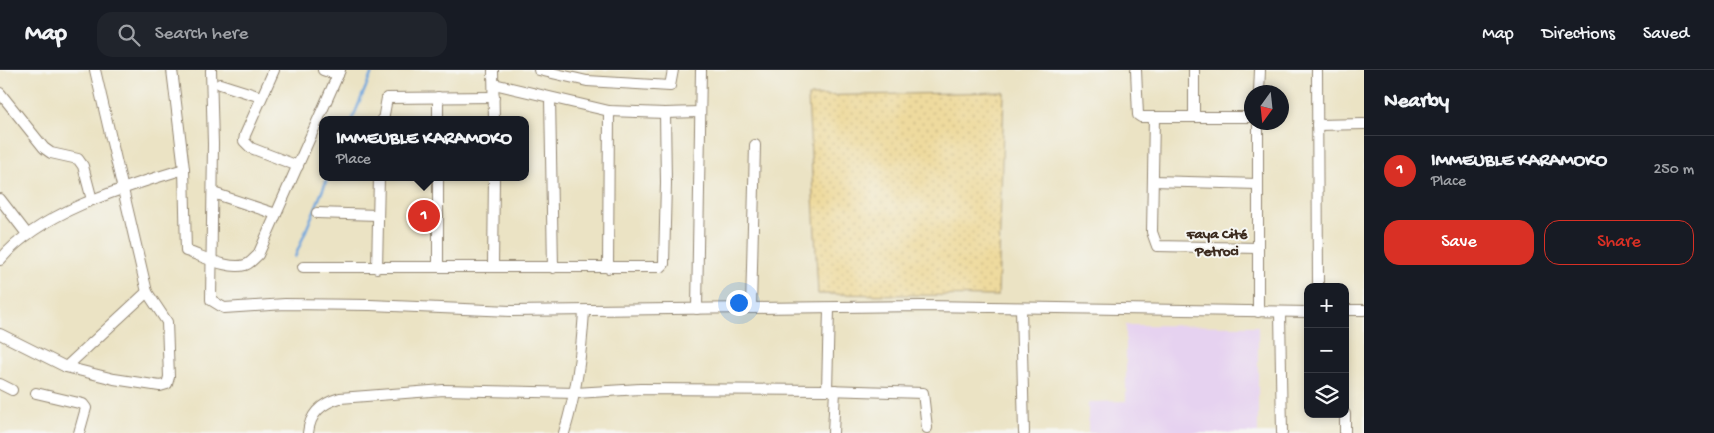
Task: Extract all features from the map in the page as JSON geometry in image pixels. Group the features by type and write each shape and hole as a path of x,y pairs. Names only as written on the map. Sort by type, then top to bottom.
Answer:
{"street":[{"path":"0,334 66,367 114,379 160,386 166,384 170,366 168,322 147,292 95,70"},
{"path":"172,70 184,169 186,251 210,259 230,264 248,265 258,255 319,118"},
{"path":"211,70 213,193 210,259 211,300 224,308 285,304 584,312 923,306 1304,312"},
{"path":"274,70 244,141 251,148 298,166"},
{"path":"320,116 339,72 324,70"},
{"path":"494,70 494,116"},
{"path":"538,70 588,81 670,86 673,70"},
{"path":"697,309 700,70"},
{"path":"1136,70 1138,114 1141,117 1244,117"},
{"path":"1194,70 1194,117"},
{"path":"1259,85 1260,70"},
{"path":"1317,70 1318,283"},
{"path":"220,84 261,97"},
{"path":"494,84 609,111 699,112"},
{"path":"0,93 44,148 51,152 78,159 83,166 92,200"},
{"path":"385,116 388,98 494,97"},
{"path":"438,98 438,116"},
{"path":"550,98 553,268"},
{"path":"608,268 609,111"},
{"path":"303,266 377,268 493,266 656,268 664,264 665,113"},
{"path":"1154,117 1152,232 1157,246 1258,248"},
{"path":"1317,125 1364,124"},
{"path":"1258,130 1258,312"},
{"path":"751,308 755,145"},
{"path":"0,260 27,234 92,200 122,188 184,169"},
{"path":"1153,180 1258,184"},
{"path":"377,268 379,181"},
{"path":"438,181 438,266"},
{"path":"493,266 494,181"},
{"path":"213,193 276,214"},
{"path":"0,199 27,234"},
{"path":"317,213 377,215"},
{"path":"66,367 147,292"},
{"path":"1021,308 1024,433"},
{"path":"829,309 833,433"},
{"path":"1349,310 1364,310"},
{"path":"564,433 576,393 581,364 584,312"},
{"path":"1280,312 1282,433"},
{"path":"0,384 12,390"},
{"path":"308,433 318,408 326,402 340,398 444,390 576,393 658,389 831,390 923,393 927,428"},
{"path":"36,393 83,404 86,408 79,433"},
{"path":"1345,418 1345,433"}],"shaded area":[{"path":"1126,325 1258,326 1258,433 1088,433 1088,402 1126,401"}],"sand":[{"path":"1004,92 998,296 818,294 808,96"}],"waterway":[{"path":"354,116 373,70"},
{"path":"295,257 326,181"}],"place":[{"name":"IMMEUBLE KARAMOKO","path":"424,216"}],"district":[{"name":"Faya Cité Petroci","path":"1217,242"}]}
